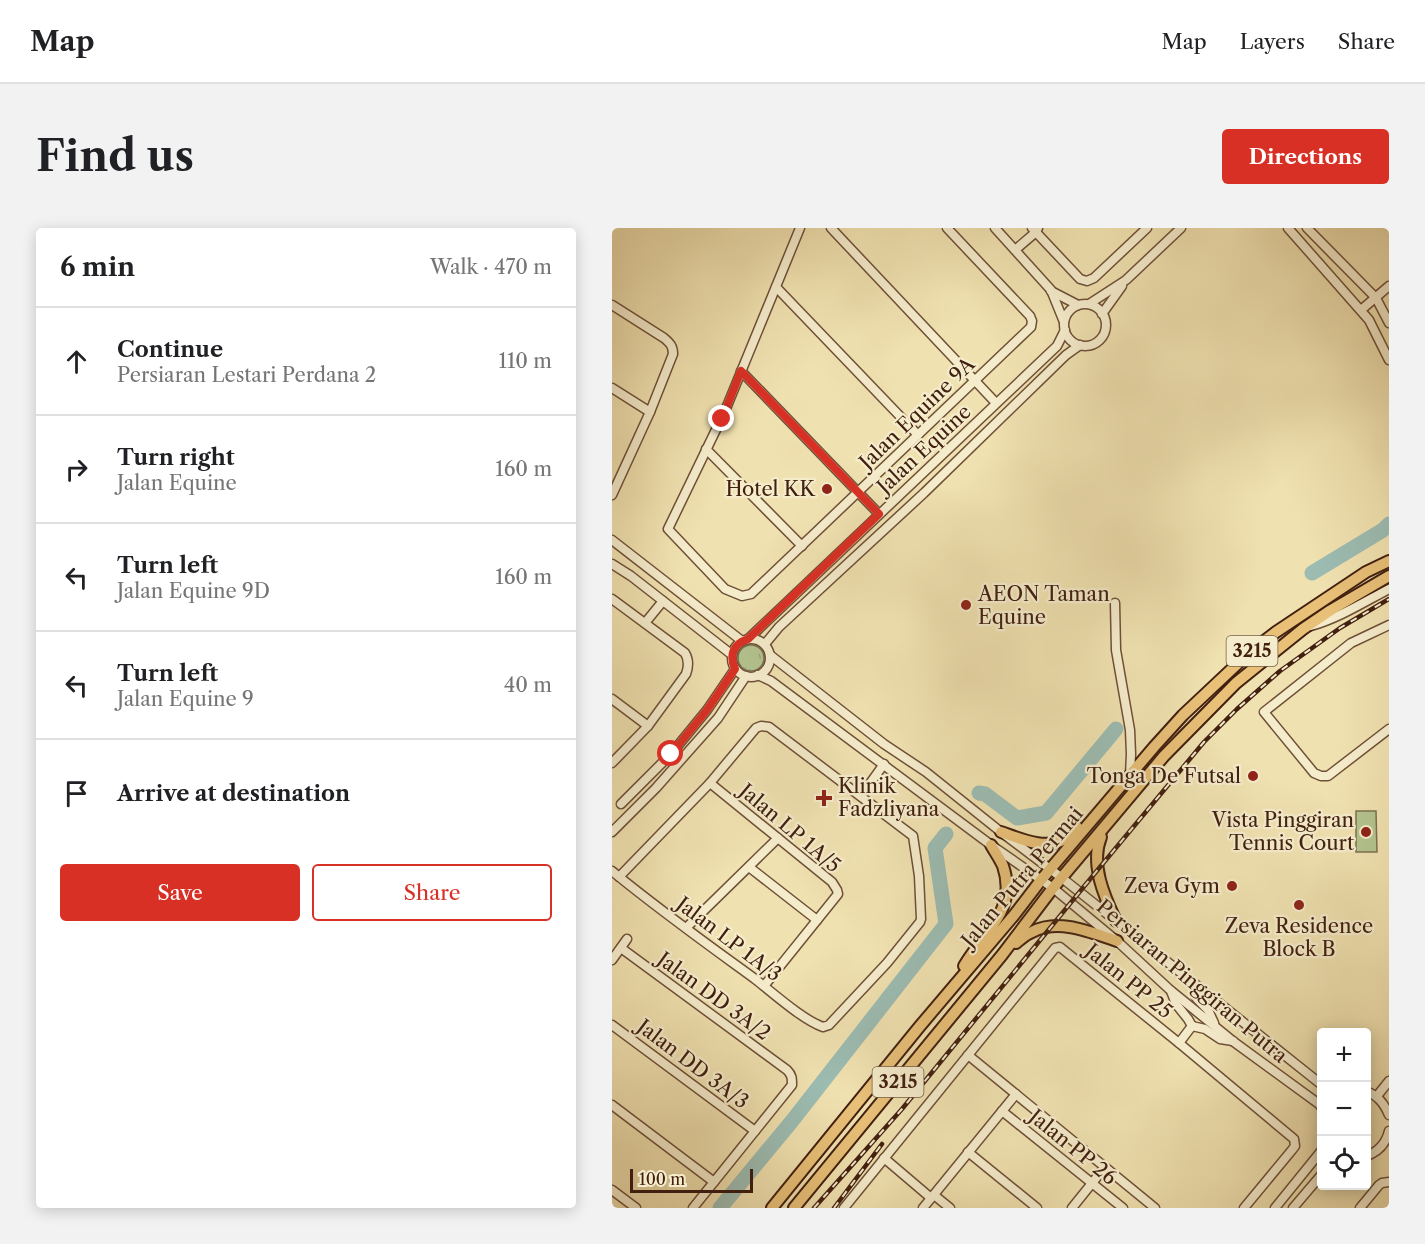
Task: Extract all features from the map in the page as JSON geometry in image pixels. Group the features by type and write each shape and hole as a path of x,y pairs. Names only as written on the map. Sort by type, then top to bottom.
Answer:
{"main road":[{"name":"Jalan Putra Permai","path":"772,1208 1050,869 1183,715 1250,652 1276,632 1366,572 1389,561"},
{"name":"Jalan Putra Permai","path":"794,1208 1002,955 1053,888 1164,756 1236,682 1303,628 1389,576"},
{"path":"1001,832 1032,843 1058,842 1068,837 1102,801 1114,794"},
{"path":"1104,828 1097,848 1098,868 1104,894 1116,921"},
{"path":"945,997 969,958 1002,913 1007,896 1006,878 1002,864 991,845"},
{"path":"1002,955 1029,933 1042,927 1075,928 1117,942"},
{"path":"764,1208 799,1166 830,1137"}],"street":[{"path":"800,228 725,411 706,449 802,546"},
{"path":"831,228 996,403"},
{"path":"995,228 1051,290 1078,305"},
{"path":"1064,326 1067,314 1078,305 1089,304 1126,280 1181,228"},
{"path":"1288,228 1369,320 1389,360"},
{"path":"1307,228 1376,298 1389,323"},
{"path":"1015,250 1035,229 1071,271 1080,279 1087,281 1094,278 1146,229"},
{"name":"Jalan Equine 9A","path":"706,449 668,530 725,589 742,596 751,594 1031,327 1030,316 953,230"},
{"path":"1102,314 1126,280"},
{"path":"1361,310 1389,286"},
{"path":"776,287 918,435"},
{"path":"1051,290 1064,326 1072,341 1080,345 1095,343 1102,337 1106,323 1102,314 1089,304"},
{"path":"612,305 664,338 673,348 673,354 650,412 615,478 612,495"},
{"name":"Jalan Equine","path":"745,640 1057,346 1064,326"},
{"name":"Jalan Equine","path":"765,644 779,627 924,493 1059,362 1080,345"},
{"path":"741,371 879,514"},
{"path":"612,388 650,412"},
{"path":"612,540 745,640 760,641 765,644 770,655 768,667 758,675 746,676 740,673 735,669 731,654 631,576 612,564"},
{"path":"1303,628 1330,619 1389,589"},
{"path":"612,599 685,653 688,663 686,674 648,726 612,763"},
{"path":"645,623 663,601"},
{"path":"1115,603 1116,650 1130,730 1130,775"},
{"path":"1389,625 1351,643 1264,712 1314,773 1321,776 1328,776 1389,729"},
{"path":"731,654 735,646 745,640"},
{"name":"Persiaran Pinggiran Putra","path":"770,655 884,744 926,772 1318,1082"},
{"path":"621,804 671,754 707,710 735,669"},
{"name":"Persiaran Pinggiran Putra","path":"758,675 771,681 991,845 1053,888 1169,989 1234,1042 1317,1103"},
{"path":"612,832 656,788 718,718 746,676"},
{"path":"612,699 648,726"},
{"path":"615,874 710,783 756,728 769,727 861,796 884,764"},
{"name":"Jalan LP 1A/5","path":"710,783 832,882 837,890 838,894 764,986"},
{"name":"Jalan LP 1A/3","path":"615,874 815,1024 823,1027 829,1025 887,963 921,921 919,876 913,836 861,796"},
{"path":"686,928 778,838"},
{"path":"749,867 817,920"},
{"path":"612,960 627,939"},
{"name":"Jalan PP 25","path":"968,1055 1055,948 1060,947 1294,1139 1295,1146 1244,1208"},
{"name":"Jalan DD 3A/2","path":"621,948 790,1074 792,1085 755,1131"},
{"path":"1198,987 1195,995 1208,1010 1216,1026"},
{"path":"1169,989 1176,1004 1192,1026 1205,1029 1220,1039 1234,1042"},
{"name":"Jalan DD 3A/3","path":"612,1024 755,1131"},
{"path":"1179,1043 1192,1026"},
{"path":"844,1208 968,1055 1155,1208"},
{"path":"1377,1096 1389,1081"},
{"path":"1371,1093 1385,1105 1389,1114"},
{"path":"923,1208 1016,1094"},
{"path":"612,1105 714,1182"},
{"name":"Jalan PP 26","path":"1002,1111 1123,1208"},
{"path":"693,1208 755,1131"},
{"path":"1371,1154 1381,1147 1389,1131"},
{"path":"968,1152 1037,1208"},
{"path":"1275,1208 1317,1156"},
{"path":"884,1158 950,1208"},
{"path":"1072,1208 1105,1167"},
{"path":"1293,1208 1317,1180"},
{"path":"1360,1208 1379,1185 1389,1182"},
{"path":"612,1190 636,1208"}],"green space":[{"path":"751,645 760,649 764,658 760,667 751,671 742,667 738,658 742,649"},
{"name":"Vista Pinggiran Tennis Court","path":"1356,811 1376,811 1377,852 1356,852"}],"waterway":[{"path":"1312,573 1383,530 1389,524"},
{"path":"979,793 985,794 1017,818 1046,813 1116,729"},
{"path":"720,1208 792,1121 946,924 935,848 946,834"}],"railway":[{"path":"814,1208 902,1109 1204,742 1280,671 1340,628 1389,599"},
{"path":"834,1208 882,1144"}],"place":[{"name":"Hotel KK","path":"827,489"},
{"name":"AEON Taman Equine","path":"966,605"},
{"name":"Tonga De Futsal","path":"1253,776"},
{"name":"Klinik Fadzliyana","path":"824,798"},
{"name":"Vista Pinggiran Tennis Court","path":"1366,832"},
{"name":"Zeva Gym","path":"1232,886"},
{"name":"Zeva Residence Block B","path":"1299,905"}],"route":[{"path":"671,754 707,710 735,669 731,654 735,646 748,639 879,514 741,371 722,419"}]}
